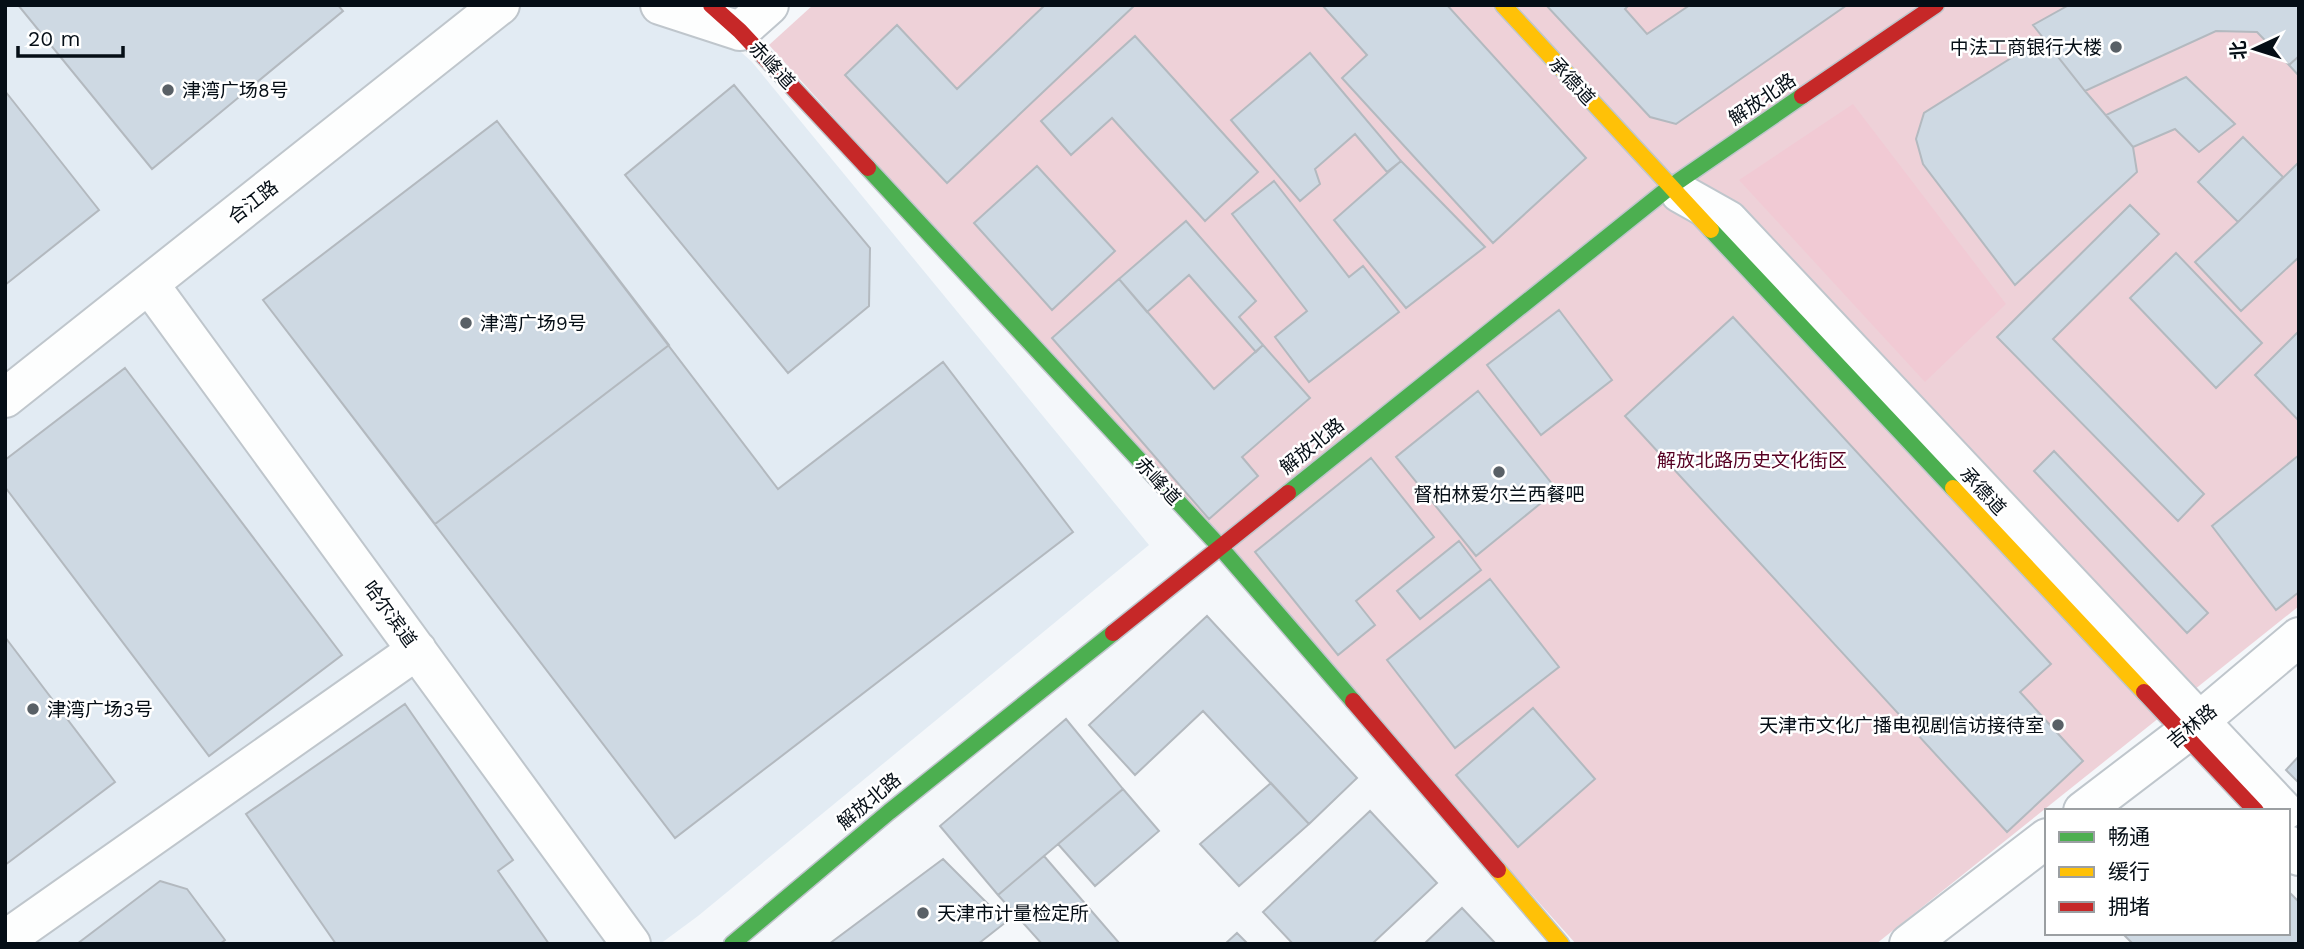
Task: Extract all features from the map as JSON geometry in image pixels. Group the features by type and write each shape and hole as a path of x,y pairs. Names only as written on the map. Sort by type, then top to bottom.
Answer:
{"street":[{"name":"合江路","path":"5,398 500,5"},
{"name":"赤峰道","path":"660,5 729,18 1220,547 1561,944"},
{"path":"689,5 729,18 769,5"},
{"path":"711,5 729,18"},
{"name":"承德道","path":"1503,5 1670,187 1728,220 2191,727 2254,809"},
{"name":"解放北路","path":"732,944 889,812 1670,187 1936,5"},
{"name":"哈尔滨道","path":"149,284 631,944"},
{"name":"吉林路","path":"2086,809 2191,727 2299,637"},
{"path":"5,940 417,650"},
{"name":"承德道","path":"2191,727 2282,809"},
{"path":"1909,944 2045,840"}],"shaded area":[{"path":"5,5 689,5 752,62 1149,545 698,916 660,944 5,944"},
{"path":"1853,104 2006,304 1925,382 1739,180"}],"green space":[{"name":"解放北路历史文化街区","path":"813,5 2299,5 2299,606 1876,944 1576,944 769,45"}],"building":[{"name":"津湾广场8号","path":"18,5 338,5 343,11 152,169"},
{"name":"津湾广场8号","path":"18,5 338,5 343,11 152,169"},
{"path":"1045,5 1135,5 947,183 845,75 897,25 957,89"},
{"path":"1322,5 1447,5 1586,158 1493,243 1342,78 1367,55"},
{"path":"1546,5 1629,5 1625,9 1647,34 1690,5 1847,5 1676,124 1650,117"},
{"name":"中法工商银行大楼","path":"2069,5 2299,5 2299,56 2289,65 2257,32 2216,31 2085,91 2033,25"},
{"path":"1135,36 1258,172 1205,221 1112,118 1071,155 1041,121"},
{"path":"2043,38 2133,147 2137,172 2015,285 1923,164 1916,139 1924,113"},
{"path":"1310,53 1401,161 1387,172 1355,134 1315,169 1320,184 1300,201 1231,120"},
{"path":"2299,56 2299,76 2289,65"},
{"path":"2186,77 2235,124 2199,152 2175,129 2133,147 2106,115"},
{"path":"734,85 870,248 869,306 788,373 625,175"},
{"path":"5,91 99,210 5,285"},
{"path":"497,121 778,489 943,362 1073,532 675,838 263,300"},
{"name":"津湾广场9号","path":"497,121 669,345 435,524 263,300"},
{"path":"2243,137 2283,177 2238,222 2198,182"},
{"path":"1401,161 1485,247 1406,308 1334,220"},
{"path":"2299,162 2299,257 2241,311 2195,262"},
{"path":"1037,166 1115,251 1052,310 974,223"},
{"path":"1274,181 1349,277 1363,266 1399,312 1309,382 1275,337 1307,311 1232,214"},
{"path":"2130,205 2159,234 2053,339 2204,494 2178,521 1997,337"},
{"path":"1186,221 1256,301 1239,317 1263,345 1256,352 1189,275 1147,312 1119,279"},
{"path":"2176,253 2262,343 2216,388 2130,298"},
{"path":"1119,279 1214,389 1263,345 1310,398 1242,457 1258,476 1209,519 1052,338"},
{"path":"1559,310 1612,380 1541,435 1487,365"},
{"path":"1733,317 2051,664 2020,692 2083,761 2007,832 1625,416"},
{"path":"2299,331 2299,421 2255,375"},
{"path":"125,368 342,655 209,756 5,487 5,460"},
{"path":"1478,391 1557,490 1476,556 1396,457"},
{"path":"2054,451 2208,613 2187,633 2034,471"},
{"path":"2299,455 2299,592 2276,610 2212,526"},
{"path":"1371,458 1434,537 1356,601 1375,625 1338,655 1255,552"},
{"path":"1459,541 1481,570 1420,619 1397,591"},
{"path":"1490,579 1559,667 1455,748 1387,660"},
{"path":"1207,616 1357,778 1309,824 1203,711 1135,775 1089,725"},
{"name":"津湾广场3号","path":"5,637 115,782 5,865"},
{"path":"405,704 513,860 498,871 549,944 336,944 246,814"},
{"path":"1533,708 1595,779 1518,847 1456,775"},
{"path":"1066,719 1123,789 998,895 940,826"},
{"path":"2299,756 2299,783 2286,770"},
{"path":"1271,783 1309,824 1239,886 1200,844"},
{"path":"1123,789 1159,831 1095,886 1058,844"},
{"path":"1370,811 1437,883 1372,944 1293,944 1263,912"},
{"path":"1044,856 1120,944 1042,944 998,895"},
{"path":"943,859 1006,922 978,944 829,944"},
{"path":"160,881 187,889 225,940 220,944 77,944"},
{"path":"2290,893 2299,902 2299,944 2133,944 2124,935 2290,935"},
{"path":"1462,908 1496,944 1424,944"},
{"path":"1237,933 1248,944 1225,944"}],"traffic: fast":[{"path":"1288,493 1670,187 1802,96"},
{"path":"868,168 1220,547 1353,701"},
{"path":"1711,230 1953,488"},
{"path":"732,944 889,812 1113,633"}],"traffic: slow":[{"path":"1503,5 1711,230"},
{"path":"1953,488 2144,692"},
{"path":"1498,870 1561,944"}],"traffic: jam":[{"path":"711,5 740,31 868,168"},
{"path":"1802,96 1936,5"},
{"path":"1113,633 1288,493"},
{"path":"2144,692 2254,809"},
{"path":"1353,701 1498,870"}],"place":[{"name":"中法工商银行大楼","path":"2116,47"},
{"name":"津湾广场8号","path":"168,90"},
{"name":"津湾广场9号","path":"466,323"},
{"name":"督柏林爱尔兰西餐吧","path":"1499,472"},
{"name":"津湾广场3号","path":"33,709"},
{"name":"天津市文化广播电视剧信访接待室","path":"2058,725"},
{"name":"天津市计量检定所","path":"923,913"}]}
